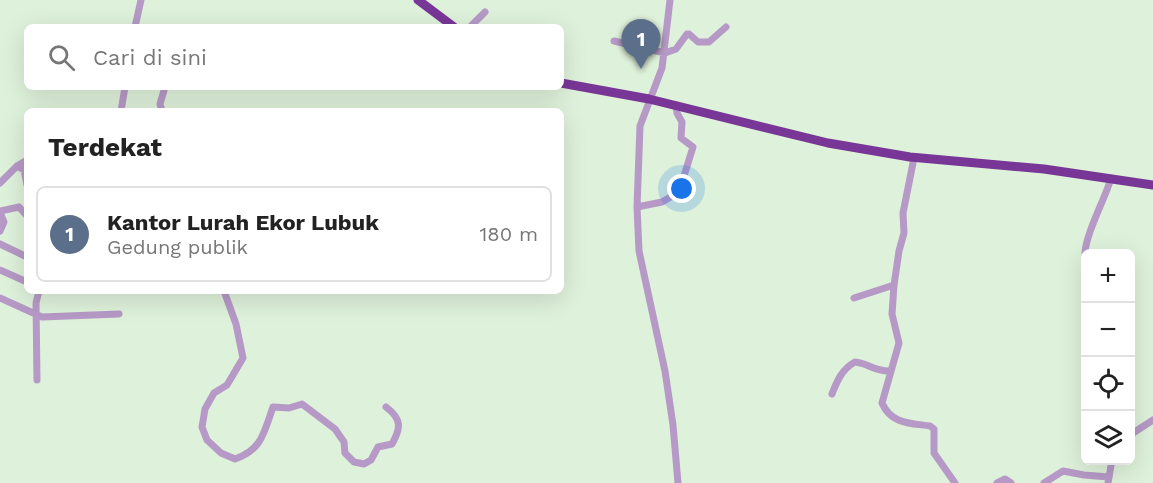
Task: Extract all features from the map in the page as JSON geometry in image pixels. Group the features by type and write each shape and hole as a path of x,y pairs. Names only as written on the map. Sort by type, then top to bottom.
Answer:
{"highway":[{"path":"418,0 450,24"},
{"path":"564,84 650,99 779,132 914,158 1044,169 1153,185"}],"street":[{"path":"136,24 141,0"},
{"path":"670,0 665,53 660,76 640,126 637,207 639,251 665,371 678,483"},
{"path":"473,24 485,12"},
{"path":"614,41 665,53 676,49 687,34 698,42 709,42 726,27"},
{"path":"121,108 124,90"},
{"path":"161,108 164,90"},
{"path":"637,207 662,202 679,192 693,147 681,138 682,122 676,105"},
{"path":"914,158 894,285 892,311 899,343 882,398 884,409 898,421 932,427 934,453 955,483"},
{"path":"0,183 24,162"},
{"path":"18,166 24,172"},
{"path":"1084,249 1107,194 1111,178"},
{"path":"0,231 4,222 0,212 19,207 24,213"},
{"path":"0,244 24,256"},
{"path":"0,270 24,281"},
{"path":"854,298 894,285"},
{"path":"37,380 36,300 38,294"},
{"path":"225,294 236,324 243,358 226,385 214,393 205,409 202,427 207,440 221,453 235,459 248,455 258,446 273,407 289,408 302,404 335,429 344,442 345,453 354,462 364,464 371,460 378,447 392,444 399,432 399,423 386,407"},
{"path":"0,298 37,316 119,314"},
{"path":"832,394 840,376 855,362 865,364 875,370 890,371"},
{"path":"1135,432 1153,420"},
{"path":"1044,483 1063,471 1108,480 1111,465"},
{"path":"997,483 1005,479 1011,483"}],"place":[{"name":"Kantor Lurah Ekor Lubuk","path":"641,69"}]}
